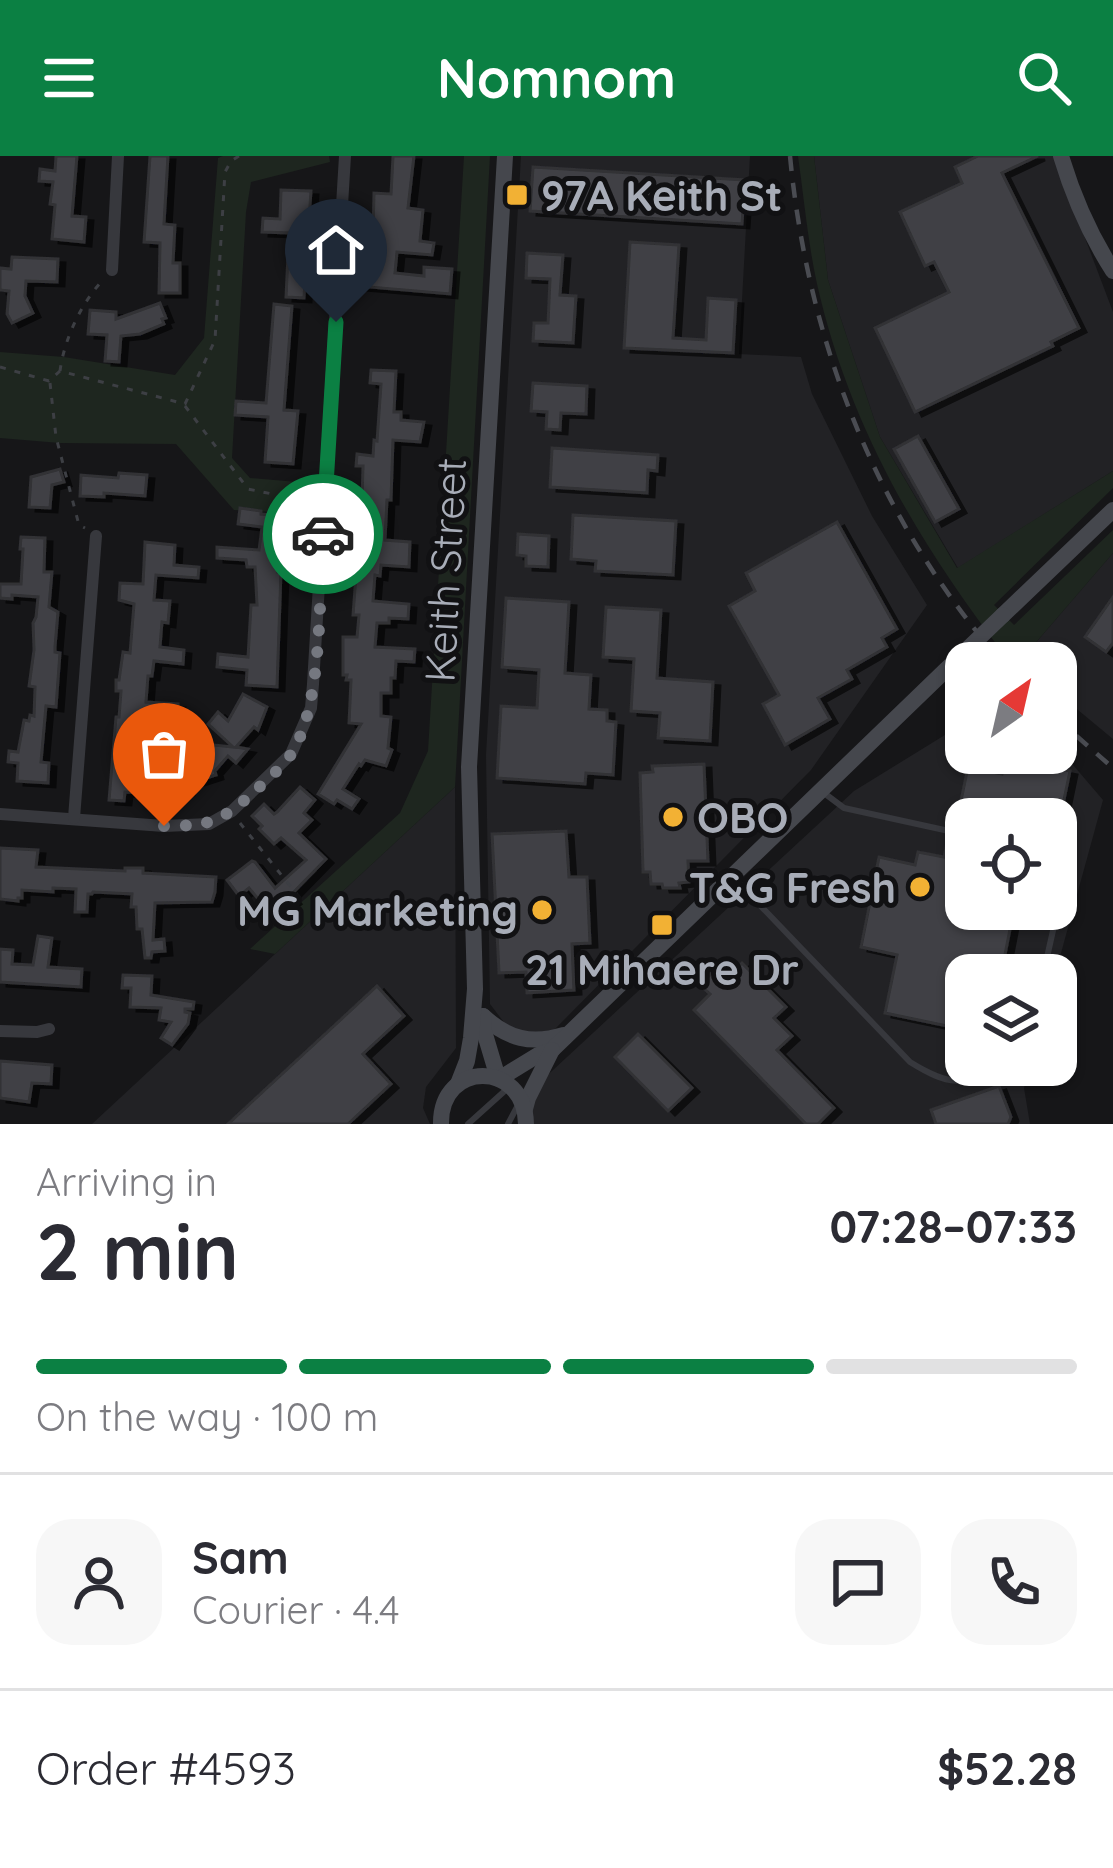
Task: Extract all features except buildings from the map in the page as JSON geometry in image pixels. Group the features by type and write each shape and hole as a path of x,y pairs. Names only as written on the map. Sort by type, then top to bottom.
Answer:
{"street":[{"path":"112,270 118,156"},
{"path":"0,814 209,824 232,812 291,754 310,708 345,156"},
{"name":"Keith Street","path":"441,1124 441,1109 467,1061 475,989 469,767 505,156"},
{"path":"1061,156 1086,222 1113,271"},
{"path":"458,1084 477,1076 513,1096 527,1097 552,1050 1113,510"},
{"path":"74,818 96,536"},
{"name":"Keith Street","path":"475,989 484,1031 513,1096"},
{"path":"483,1016 497,1029 523,1040 571,1033"},
{"path":"0,1031 50,1029"},
{"path":"513,1096 538,1055 552,1050"}],"lane":[{"path":"821,791 844,808 945,830"},
{"path":"732,876 910,1062 945,1079"},
{"path":"468,1124 513,1096"},
{"path":"508,1124 513,1096"}],"path":[{"path":"239,156 225,172 215,340 185,409 248,489 324,507"},
{"path":"49,381 59,371 87,296 112,270"},
{"path":"0,367 49,381"},
{"path":"59,371 185,404"},
{"path":"49,381 56,437 80,525 96,536"},
{"path":"232,812 302,901"}],"shaded area":[{"path":"329,156 330,162 251,182 246,212 232,458 250,478 309,483 307,514 234,510 176,444 0,438 0,352 175,375 204,338 218,158"},
{"path":"464,156 490,156 455,787 275,954 250,949 400,813 428,751"},
{"path":"521,156 750,156 739,354 801,357 812,394 872,516 927,605 811,770 554,1030 525,1034 506,1025 490,1004 486,755"},
{"path":"798,156 814,156 828,280 880,437 957,568 1113,471 1113,488 994,605 1014,625 1113,530 1113,553 1036,642 996,642 943,568 890,480 847,385 817,284"},
{"path":"814,156 1054,156 1113,312 1113,471 958,568 880,437 828,280"},
{"path":"1113,553 1113,739 1077,709 1077,642 1036,642"},
{"path":"945,735 945,774 1077,774 1077,770 1103,800 1077,895 1077,798 945,798 945,930 1067,930 1061,954 945,954 945,1086 1025,1086 1030,1124 518,1124 539,1083 854,791"},
{"path":"455,787 456,1048 426,1087 423,1108 430,1124 92,1124"}],"railway":[{"path":"790,156 813,295 856,427 920,550 986,642"},
{"path":"1077,736 1113,768"}],"way so far":[{"path":"164,826 209,824 225,816 291,754 310,708 323,534"}],"place":[{"name":"97A Keith St","path":"517,195"},
{"name":"OBO","path":"673,817"},
{"name":"T&G Fresh","path":"920,887"},
{"name":"MG Marketing","path":"542,910"},
{"name":"21 Mihaere Dr","path":"662,925"}],"route":[{"path":"323,534 336,322"}]}
